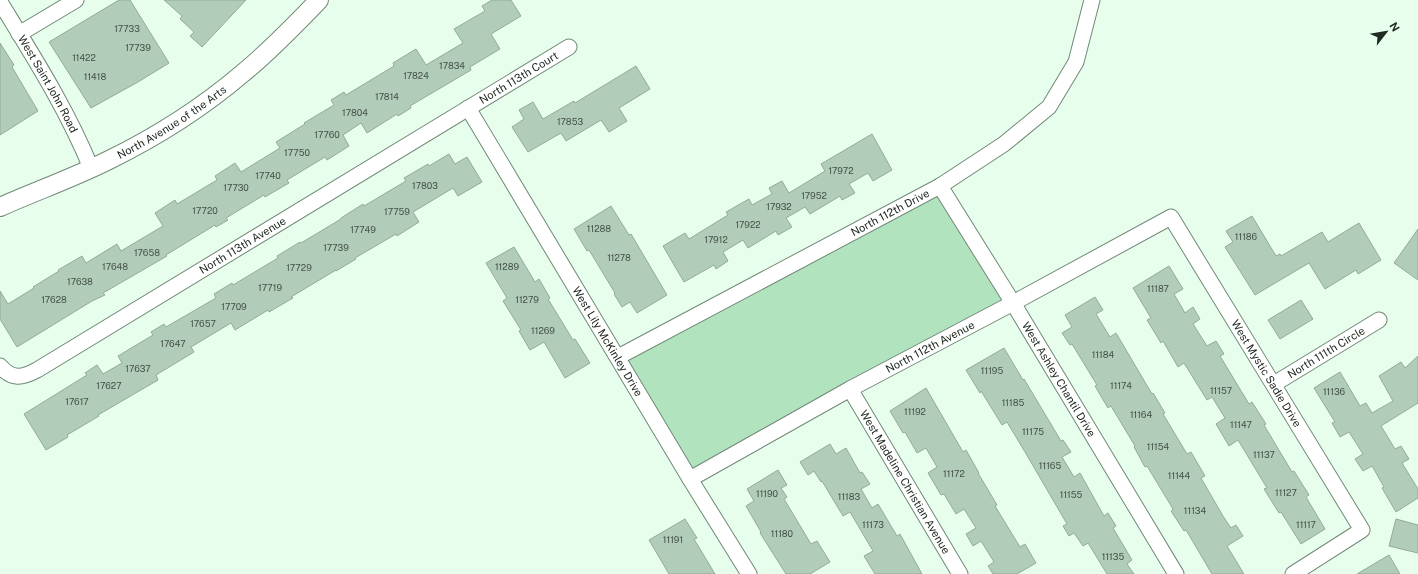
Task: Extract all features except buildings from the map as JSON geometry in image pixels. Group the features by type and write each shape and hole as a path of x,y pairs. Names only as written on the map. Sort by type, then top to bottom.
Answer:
{"street":[{"path":"19,34 76,0"},
{"name":"North Avenue of the Arts","path":"0,206 91,168 143,142 203,104 238,78 263,56 319,0"},
{"name":"North 112th Drive","path":"618,357 940,186 1004,144 1049,108 1076,62 1092,0"},
{"name":"West Saint John Road","path":"0,2 66,112 91,168"},
{"name":"North 113th Court","path":"468,108 569,47"},
{"name":"West Lily McKinley Drive","path":"468,108 749,574"},
{"name":"North 113th Avenue","path":"0,366 8,374 14,377 22,376 37,370 468,108"},
{"name":"West Ashley Chantil Drive","path":"940,186 1176,574"},
{"name":"North 112th Avenue","path":"690,478 850,389 1013,304 1171,217"},
{"name":"West Mystic Sadie Drive","path":"1171,217 1362,530 1293,574"},
{"name":"North 111th Circle","path":"1274,384 1378,320"},
{"name":"West Madeline Christian Avenue","path":"850,389 960,574"}],"green space":[{"path":"940,186 1013,303 690,479 618,357"}]}
